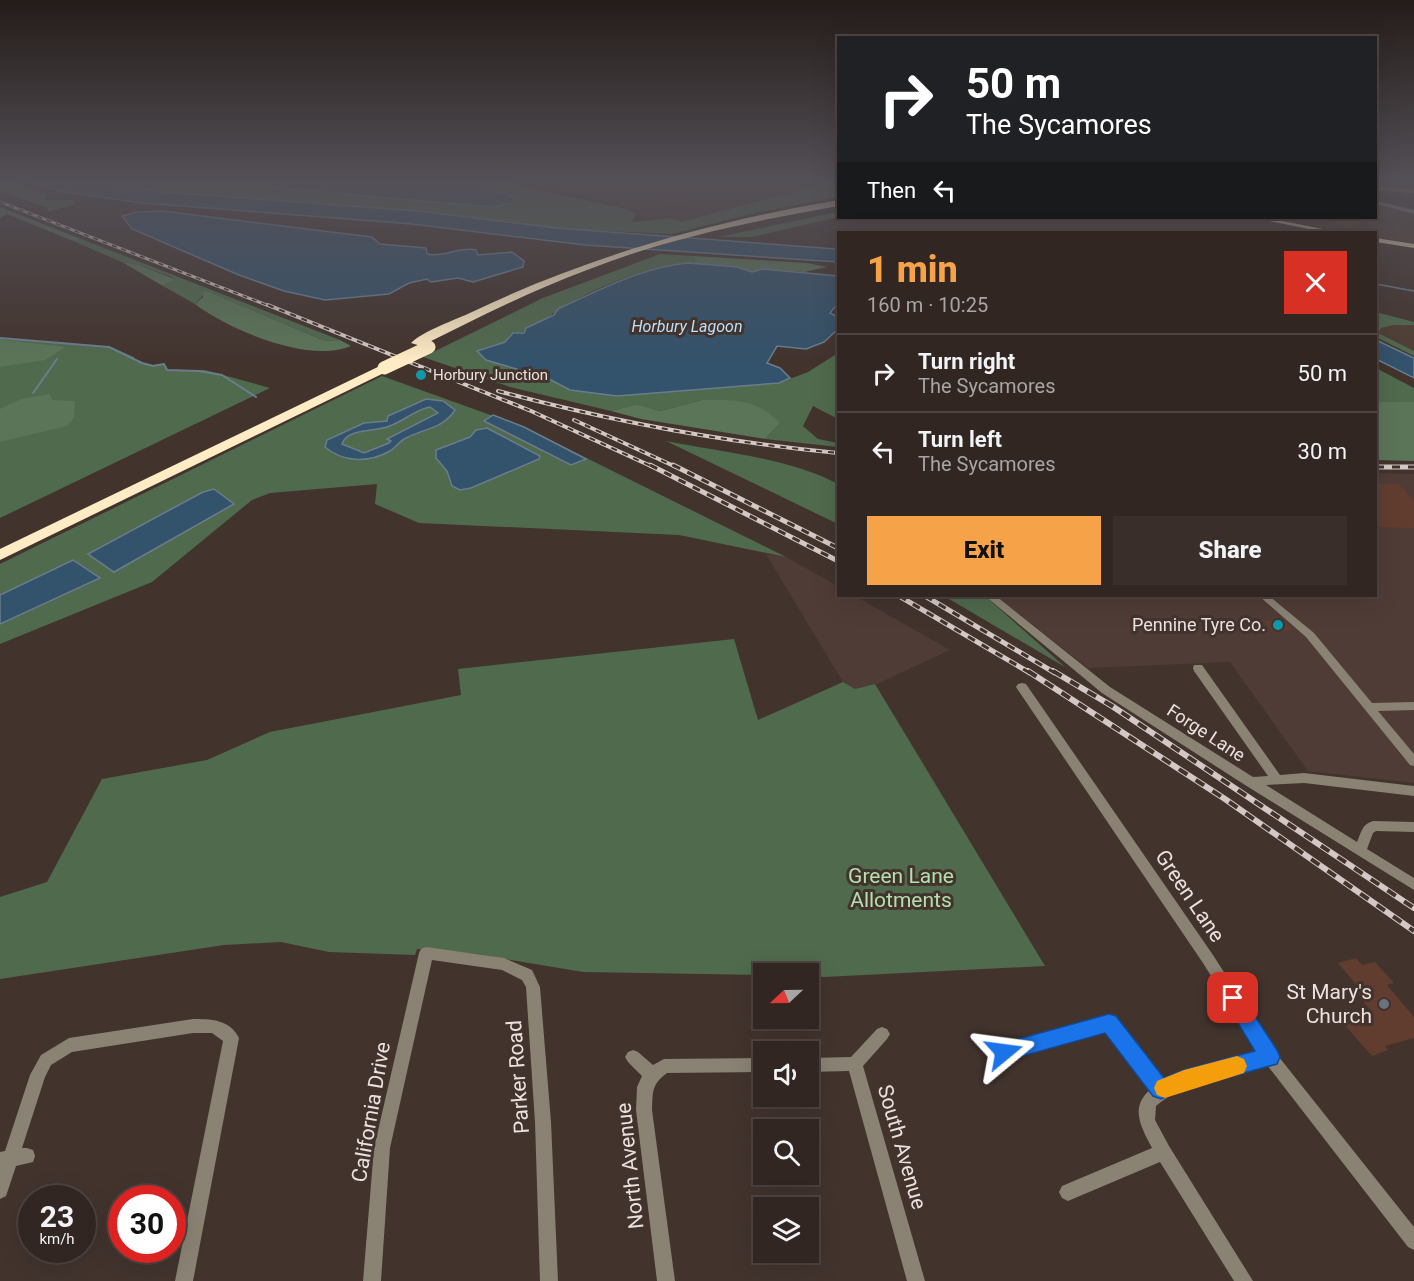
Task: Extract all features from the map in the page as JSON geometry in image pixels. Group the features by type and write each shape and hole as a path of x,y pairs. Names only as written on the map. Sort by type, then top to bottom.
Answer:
{"highway":[{"path":"423,345 550,281 629,252 665,242"},
{"path":"0,542 423,345 558,286 645,254 687,242"},
{"path":"0,555 378,366"}],"main road":[{"path":"1387,242 1414,246"}],"street":[{"name":"Forge Lane","path":"991,597 1106,690 1414,885"},
{"path":"1265,597 1301,626 1414,762"},
{"path":"1197,668 1276,778"},
{"name":"Green Lane","path":"1022,687 1208,959 1270,1057 1414,1241"},
{"path":"1369,707 1414,706"},
{"path":"1249,782 1276,778 1304,778 1414,791"},
{"path":"1360,851 1368,830 1373,826 1414,826"},
{"name":"California Drive","path":"372,1281 382,1148 426,953"},
{"name":"Parker Road","path":"426,953 504,964 526,975 533,987 543,1122 549,1281"},
{"path":"1004,1052 1109,1023 1161,1089"},
{"path":"0,1190 38,1076 46,1060 69,1045 193,1026 216,1026 231,1038 184,1281"},
{"path":"819,1065 855,1064 882,1034"},
{"path":"633,1057 652,1075 664,1066 753,1065"},
{"path":"1244,1281 1163,1152 1148,1121 1148,1102 1161,1089 1184,1080 1270,1057"},
{"name":"South Avenue","path":"855,1064 916,1281"},
{"name":"North Avenue","path":"652,1075 645,1087 644,1110 666,1281"},
{"path":"1068,1192 1163,1152"}],"shaded area":[{"path":"1394,325 1414,325 1414,351 1377,334 1381,328"},
{"path":"1377,473 1414,474 1414,783 1308,771 1230,662 1088,668 997,597 1377,597"},
{"path":"766,554 786,557 837,585 837,597 857,597 950,650 879,683 855,689 843,682"}],"green space":[{"path":"75,242 88,242 340,340 325,341 207,291 195,304 163,286 172,281 172,277 139,265 122,262"},
{"path":"660,254 694,256 695,264 663,267 626,278 590,293 561,308 533,328 513,333 505,342 484,348 486,360 547,378 570,390 719,388 779,383 808,372 837,354 837,418 813,406 803,426 818,439 837,443 837,447 765,439 780,423 702,400 660,411 637,404 611,411 510,387 423,357 543,298"},
{"path":"694,256 807,263 827,267 804,272 763,269 752,272 737,267 695,264"},
{"path":"122,262 139,265 172,278 172,281 163,286"},
{"path":"207,291 325,341 340,340 351,346 314,351 270,342 228,324 195,304 203,297 203,292"},
{"path":"1377,312 1414,322 1414,325 1394,325 1381,328 1378,333 1414,351 1414,356 1377,338"},
{"path":"0,338 111,347 134,357 135,361 153,365 164,364 168,370 205,370 270,388 0,518"},
{"path":"0,339 66,347 45,360 0,367"},
{"path":"1377,369 1414,388 1414,402 1377,402"},
{"path":"382,376 524,427 786,557 679,535 419,523 375,504 377,484 270,493 252,500 152,582 0,644 0,564"},
{"path":"50,394 52,400 75,401 74,418 67,426 0,442 0,409 21,399"},
{"path":"702,400 744,402 762,409 780,423 765,439 641,419 611,411 637,404 660,411"},
{"path":"1377,402 1414,402 1414,461 1377,460"},
{"path":"666,441 777,462 819,475 837,484 837,524"},
{"path":"946,597 986,597 1065,667"},
{"name":"Green Lane Allotments","path":"734,639 758,720 843,682 855,689 875,684 1045,966 824,977 819,977 819,963 753,963 753,975 583,972 476,954 417,949 415,955 329,952 281,942 224,945 0,979 0,897 47,882 102,779 207,760 270,732 461,695 458,669"}],"water":[{"path":"162,242 377,242 380,244 426,248 427,254 433,255 464,249 476,250 478,255 512,252 524,261 523,267 473,282 458,278 431,282 427,279 409,283 389,294 325,300 284,291 239,275"},
{"path":"558,242 741,242 837,249 837,262"},
{"name":"Horbury Lagoon","path":"688,263 737,267 752,272 763,269 837,276 837,304 830,313 837,316 837,330 824,342 806,349 777,346 767,363 780,368 790,378 779,383 617,396 570,390 547,378 486,360 477,351 505,342 513,333 524,333 526,328 554,315 558,309 589,294 638,274"},
{"path":"1377,340 1414,358 1414,378 1377,360"},
{"path":"426,399 443,401 455,410 445,421 406,438 380,456 364,459 347,458 325,447 327,440 364,423 387,421 388,416","holes":["430,407 438,413 387,439 391,441 389,443 364,453 342,444 348,436 395,424"]},
{"path":"493,415 524,427 586,459 571,465 484,421"},
{"path":"487,428 540,456 539,459 471,488 460,490 452,486 447,471 436,458 436,450 470,437 476,430"},
{"path":"214,489 234,504 114,572 88,554 203,492"},
{"path":"73,560 100,578 0,624 0,595"}],"building":[{"path":"1377,484 1399,484 1414,501 1414,528 1377,527"},
{"name":"Pennine Tyre Co.","path":"1283,620 1292,630 1272,631 1264,621"},
{"name":"St Mary's Church","path":"1356,958 1362,965 1375,962 1394,983 1387,985 1414,1017 1414,1038 1385,1046 1388,1050 1372,1056 1342,1022 1371,1011 1355,991 1361,990 1338,963"}],"waterway":[{"path":"1377,284 1414,291"},
{"path":"0,338 109,347 142,363 153,366 164,364 167,370 199,371 222,375 256,397"},
{"path":"33,393 57,359"}],"railway":[{"path":"103,242 272,307"},
{"path":"268,305 531,411 653,467"},
{"path":"498,391 582,412 666,429 752,443 837,453"},
{"path":"574,420 676,467"},
{"path":"650,465 837,560"},
{"path":"673,465 837,547"},
{"path":"1377,467 1414,467"},
{"path":"901,597 1030,673"},
{"path":"927,597 1055,673"},
{"path":"1028,671 1225,799 1414,931"},
{"path":"1053,671 1112,706 1414,908"}],"slow traffic":[{"path":"1165,1088 1184,1080 1237,1066"}],"place":[{"name":"Horbury Junction","path":"421,375"},
{"name":"Pennine Tyre Co.","path":"1278,625"},
{"name":"St Mary's Church","path":"1384,1004"}],"route":[{"path":"1004,1052 1109,1023 1161,1089 1184,1080 1270,1057 1233,998"}]}
